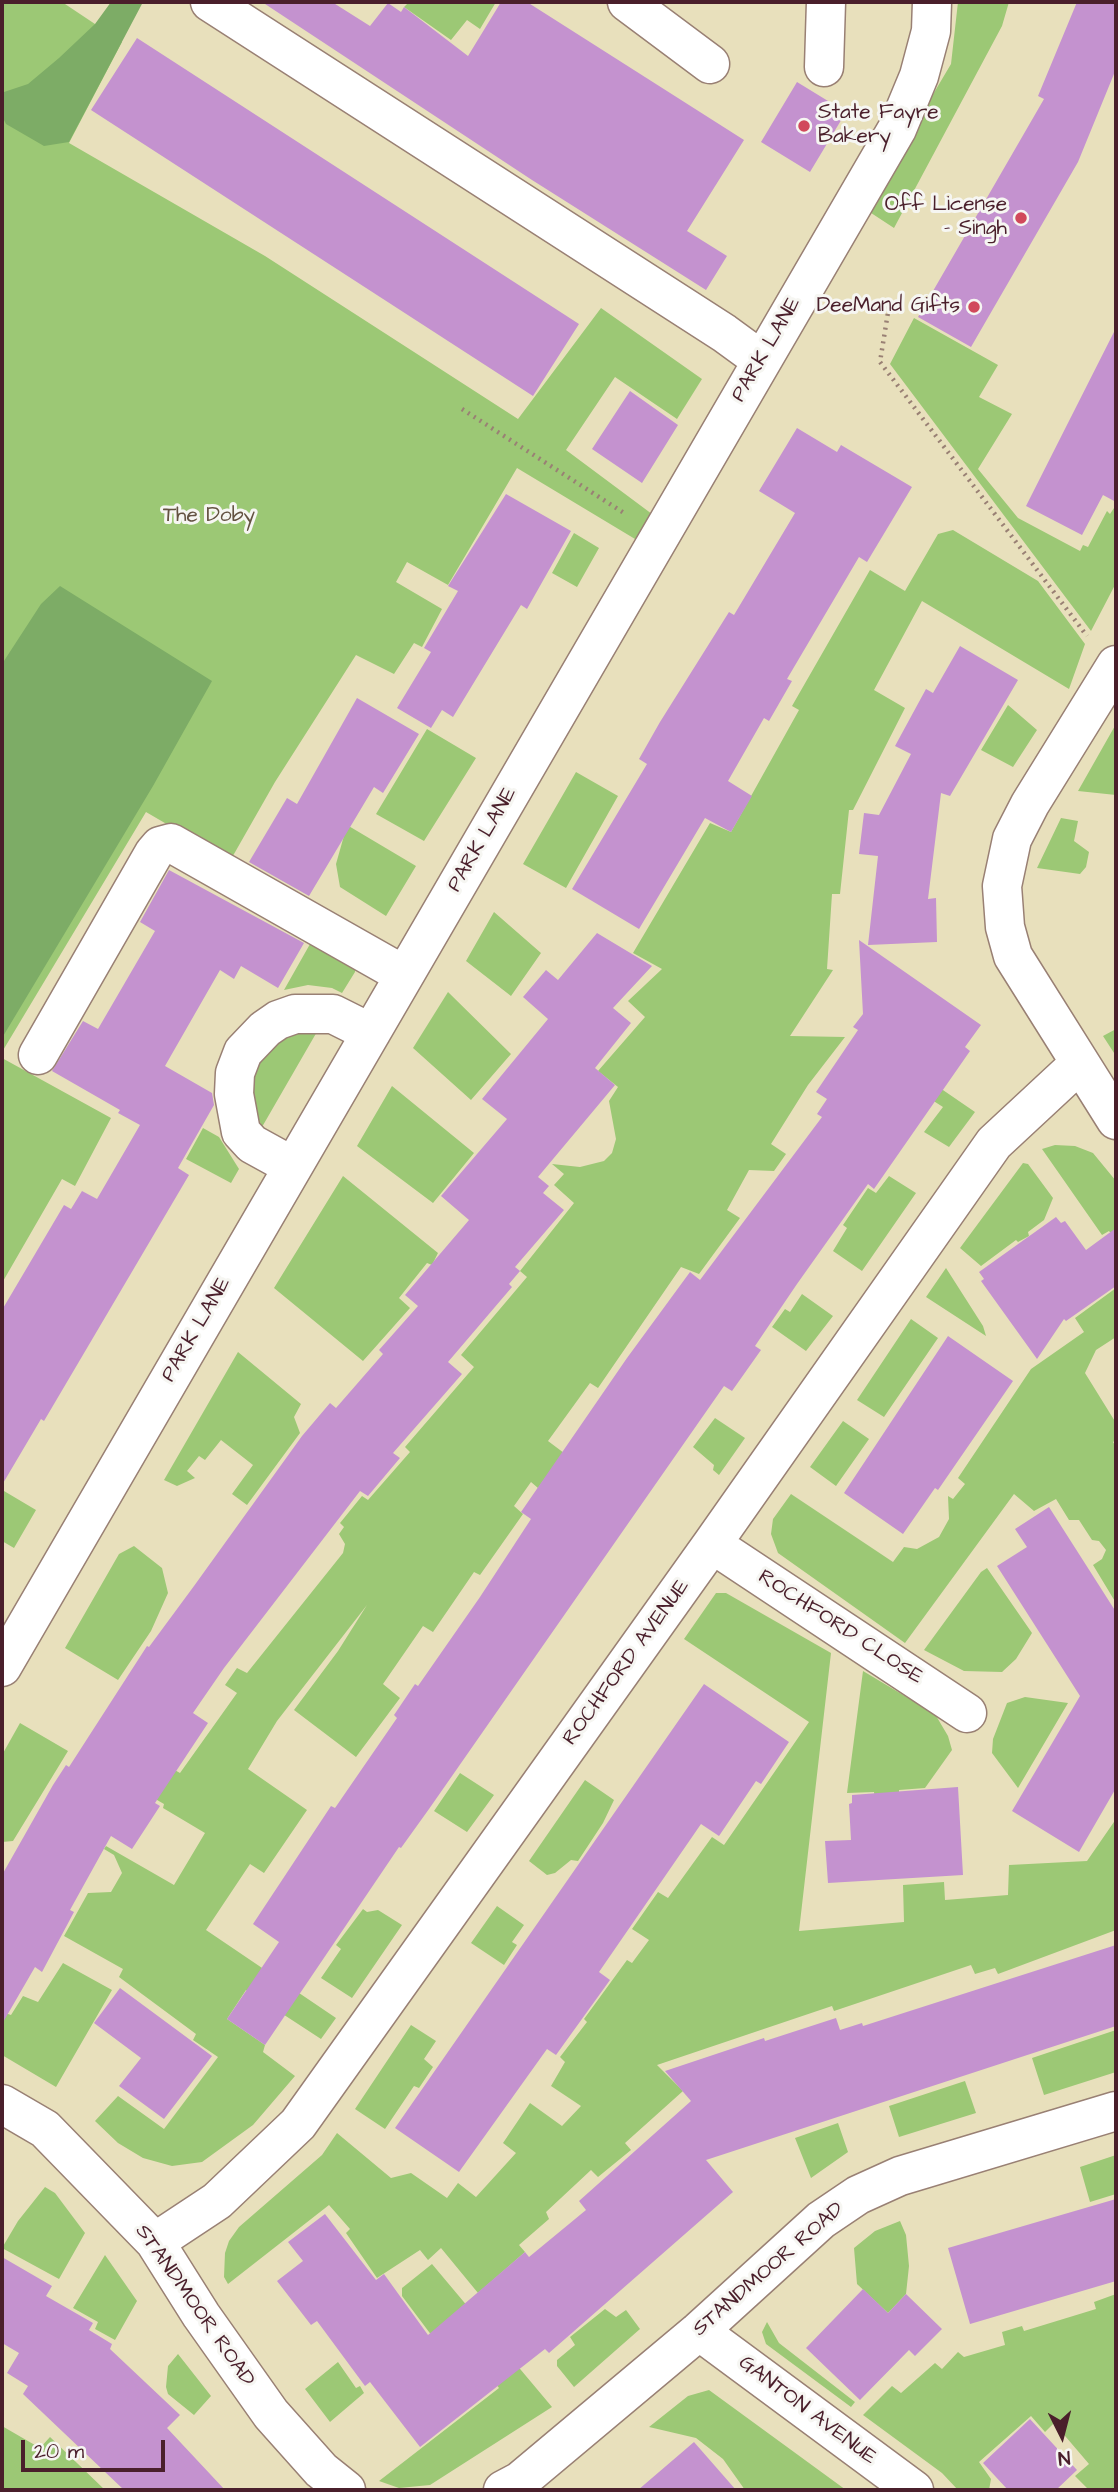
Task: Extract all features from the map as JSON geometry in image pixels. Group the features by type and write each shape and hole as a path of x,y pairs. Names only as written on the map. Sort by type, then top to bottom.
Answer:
{"street":[{"path":"209,2 724,333 761,360"},
{"path":"627,2 710,64"},
{"path":"824,67 826,2"},
{"name":"PARK LANE","path":"2,1667 897,129 919,76 931,31 932,2"},
{"path":"1116,665 1030,803 1012,839 1003,871 1002,907 1013,956 1116,1120"},
{"path":"38,1055 154,853 160,846 171,843 404,975"},
{"path":"292,1166 252,1144 242,1132 234,1094 235,1073 243,1052 265,1029 295,1014 333,1014 371,1032"},
{"name":"ROCHFORD AVENUE","path":"155,2242 216,2201 298,2124 712,1544 993,1143 1079,1064"},
{"name":"ROCHFORD CLOSE","path":"712,1544 967,1713"},
{"name":"STANDMOOR ROAD","path":"2,2104 46,2129 155,2242 201,2315 271,2414 321,2470 346,2490"},
{"name":"STANDMOOR ROAD","path":"503,2490 520,2481 699,2331 821,2220 858,2195 900,2176 1116,2111"},
{"name":"GANTON AVENUE","path":"699,2331 914,2490"}],"path":[{"path":"890,300 880,362 1089,638"},
{"path":"462,410 660,536"}],"green space":[{"name":"The Doby","path":"2,2 62,2 122,42 69,143 265,256 518,419 601,308 702,379 677,419 615,377 566,450 660,520 645,545 517,468 448,585 407,562 396,582 442,609 422,647 414,643 394,674 356,655 275,782 230,861 146,812 2,1052"},
{"path":"111,2 143,2 69,142 44,146 6,124 2,116 4,92 28,84 59,58 95,24"},
{"path":"409,2 496,2 480,29 467,20 451,40 404,7"},
{"path":"958,2 1009,2 1002,26 894,228 865,209 951,64"},
{"path":"914,318 998,365 979,397 1012,414 978,469 1018,518 1080,551 1083,545 1088,547 1107,511 1110,514 1116,505 1116,583 1091,631 890,364"},
{"path":"953,530 1038,581 1085,644 1069,689 922,601 874,690 905,708 853,810 849,810 840,894 832,894 827,969 833,970 790,1036 845,1037 808,1085 771,1144 786,1154 774,1171 749,1170 727,1210 740,1218 699,1274 681,1267 598,1388 590,1383 548,1441 564,1453 538,1488 531,1482 514,1506 523,1514 480,1575 474,1572 433,1632 423,1626 383,1684 400,1698 356,1757 294,1710 338,1651 367,1605 277,1721 248,1769 307,1810 264,1873 250,1864 206,1930 336,2018 321,2039 246,1990 227,2019 265,2045 263,2052 295,2076 253,2125 202,2162 172,2166 143,2158 118,2143 95,2121 118,2096 164,2129 218,2057 193,2040 196,2034 119,1977 123,1969 64,1936 88,1893 111,1892 122,1873 114,1855 104,1849 106,1846 174,1885 205,1833 163,1808 164,1804 145,1793 164,1764 180,1773 237,1693 225,1685 237,1668 247,1673 343,1553 345,1544 339,1534 344,1527 340,1523 362,1496 368,1500 410,1452 405,1447 474,1367 461,1355 527,1277 520,1271 574,1203 554,1185 564,1174 552,1164 580,1167 604,1161 612,1153 616,1139 609,1101 618,1087 598,1071 645,1017 628,1001 662,969 633,953 710,823 731,832 799,710 792,706 870,570 905,591 938,534"},
{"path":"574,533 599,548 577,587 552,573"},
{"path":"60,586 212,681 153,786 2,1038 2,664 41,604"},
{"path":"1008,705 1037,730 1013,767 981,750"},
{"path":"1116,724 1116,795 1078,791"},
{"path":"427,729 476,758 424,841 376,814"},
{"path":"576,772 618,796 566,888 523,864"},
{"path":"1061,818 1078,821 1074,841 1089,852 1086,867 1080,874 1037,868"},
{"path":"347,825 416,866 386,916 340,887 336,864"},
{"path":"494,912 541,953 511,996 466,961"},
{"path":"314,937 355,966 355,972 342,993 332,988 308,985 284,990"},
{"path":"448,992 511,1054 471,1100 413,1048"},
{"path":"1116,1029 1116,1056 1103,1036"},
{"path":"302,1030 318,1030 262,1127 252,1104 252,1083 259,1056 286,1036"},
{"path":"2,1058 111,1118 75,1186 62,1179 2,1283"},
{"path":"392,1086 474,1153 433,1203 357,1146"},
{"path":"940,1088 975,1112 949,1147 924,1132 943,1107 932,1100"},
{"path":"203,1128 219,1137 239,1169 231,1183 186,1159"},
{"path":"1055,1145 1075,1146 1093,1153 1116,1181 1116,1240 1109,1231 1102,1235 1042,1149"},
{"path":"1023,1163 1028,1164 1053,1198 1044,1220 1028,1232 1029,1236 1018,1242 1016,1240 981,1266 960,1248"},
{"path":"343,1176 438,1253 432,1265 427,1263 399,1298 410,1308 363,1361 274,1288"},
{"path":"889,1176 916,1193 862,1271 833,1251 847,1228 843,1225 868,1188 876,1193"},
{"path":"946,1268 983,1326 986,1336 926,1297"},
{"path":"1116,1288 1116,1337 1096,1350 1085,1373 1116,1423 1116,1440 1113,1442 1116,1447 1116,1603 1093,1565 1102,1559 1106,1550 1099,1541 1092,1540 1079,1520 1069,1520 1056,1499 1034,1511 1014,1494 905,1643 778,1553 771,1534 773,1519 791,1494 893,1562 904,1547 917,1549 939,1537 949,1519 948,1496 953,1499 965,1484 958,1478 1031,1369 1084,1332 1075,1318"},
{"path":"802,1294 833,1316 806,1351 772,1327 785,1309 790,1312"},
{"path":"911,1319 938,1338 884,1417 857,1400"},
{"path":"238,1352 301,1404 294,1417 300,1433 247,1505 232,1494 253,1465 221,1440 205,1460 199,1456 187,1471 195,1478 177,1486 164,1480"},
{"path":"715,1418 745,1438 719,1475 713,1470 714,1465 693,1447"},
{"path":"843,1421 869,1439 836,1486 810,1467"},
{"path":"4,1491 36,1510 14,1548 2,1541"},
{"path":"134,1546 162,1568 168,1593 151,1631 118,1680 65,1648 119,1554"},
{"path":"987,1568 1032,1633 1016,1659 1002,1672 964,1671 924,1650 981,1572"},
{"path":"716,1593 726,1593 831,1653 799,1931 904,1922 903,1885 944,1882 945,1900 1008,1895 1009,1865 1087,1861 1116,1819 1116,1930 998,1974 995,1968 975,1974 971,1965 834,2011 832,2006 657,2065 683,2091 625,2143 631,2150 598,2177 591,2170 546,2212 549,2219 519,2245 525,2252 478,2293 441,2248 428,2260 420,2250 377,2278 346,2233 350,2229 329,2205 228,2284 224,2277 225,2253 229,2241 239,2227 322,2155 337,2133 391,2178 411,2173 447,2198 458,2183 476,2197 516,2153 503,2143 530,2103 562,2126 581,2106 551,2086 565,2062 560,2057 587,2022 584,2019 627,1960 632,1963 649,1940 632,1929 658,1892 668,1898 712,1837 724,1845 809,1722 684,1639"},
{"path":"863,1671 935,1714 948,1736 952,1750 925,1788 899,1790 899,1799 875,1800 874,1792 847,1793"},
{"path":"1025,1697 1068,1703 1018,1788 992,1753 993,1739 1007,1703"},
{"path":"20,1723 68,1751 13,1841 2,1842 2,1755"},
{"path":"460,1773 494,1795 467,1832 434,1811"},
{"path":"585,1780 614,1800 603,1823 578,1861 571,1860 555,1873 547,1875 529,1861"},
{"path":"497,1906 524,1925 512,1942 517,1945 504,1965 471,1943"},
{"path":"363,1909 367,1912 378,1910 402,1925 352,1998 321,1978 341,1949 336,1945"},
{"path":"63,1963 112,1990 56,2087 2,2055 2,2012 11,2015 23,1996 38,2002"},
{"path":"411,2025 436,2041 424,2059 433,2067 419,2088 414,2086 385,2129 355,2109"},
{"path":"1116,2030 1116,2072 1044,2095 1032,2058"},
{"path":"965,2081 976,2113 899,2137 889,2106"},
{"path":"838,2123 848,2152 811,2178 795,2138"},
{"path":"1116,2155 1116,2194 1090,2202 1080,2167"},
{"path":"45,2187 55,2193 85,2233 59,2279 2,2248 18,2221"},
{"path":"900,2221 906,2235 909,2266 906,2294 888,2313 857,2284 854,2248 875,2231"},
{"path":"105,2255 137,2301 115,2340 95,2329 98,2322 73,2308"},
{"path":"432,2264 552,2407 430,2485 399,2488 379,2481 499,2388 449,2324 432,2336 402,2296 402,2288"},
{"path":"1116,2294 1116,2490 1089,2490 1075,2476 1089,2464 1054,2423 1045,2432 1031,2416 979,2462 991,2479 989,2490 958,2490 942,2473 863,2415 892,2386 901,2393 935,2363 942,2369 958,2352 964,2357 1005,2345 1002,2332 1022,2326 1024,2331 1096,2309 1094,2302"},
{"path":"605,2309 616,2317 626,2310 640,2329 574,2387 557,2366 557,2360 575,2345 570,2337"},
{"path":"767,2322 779,2343 855,2402 851,2407 766,2344 762,2332"},
{"path":"178,2354 211,2396 194,2415 168,2394 166,2387 168,2366"},
{"path":"338,2362 356,2388 360,2386 364,2393 330,2422 305,2389"},
{"path":"709,2390 846,2490 745,2490 723,2459 696,2438 649,2427 688,2396"},
{"path":"2,2426 40,2448 50,2437 105,2490 2,2490"}],"building":[{"path":"262,2 332,2 370,26 388,3 401,12 404,7 468,56 501,2 527,2 744,140 687,231 727,256 706,290 532,180"},
{"path":"1077,2 1116,2 1116,69 1078,162 971,347 918,317 1044,99 1038,96"},
{"path":"137,38 579,324 533,396 91,110"},
{"path":"797,82 846,112 810,172 761,142"},
{"path":"1116,328 1116,502 1103,495 1082,535 1026,506"},
{"path":"630,391 678,425 642,483 592,449"},
{"path":"797,428 837,452 841,445 912,487 867,562 859,557 787,679 792,681 769,721 764,718 728,781 752,796 731,832 705,818 639,929 572,889 647,764 639,759 660,722 729,612 734,615 795,513 759,491"},
{"path":"506,494 571,531 527,609 521,605 453,717 442,710 431,728 397,708 431,652 424,648 458,591 448,586"},
{"path":"960,646 1018,680 950,796 941,793 928,899 936,898 937,942 868,945 878,856 859,854 864,813 879,815 911,754 895,746 926,689 933,693"},
{"path":"357,698 419,734 383,793 374,787 309,896 249,862 287,798 297,804"},
{"path":"169,870 304,943 278,988 241,966 234,979 220,970 165,1066 212,1093 214,1105 178,1168 189,1175 44,1421 41,1419 2,1485 2,1310 64,1205 71,1209 82,1191 97,1199 140,1125 118,1113 120,1110 52,1071 83,1021 98,1029 155,931 140,922"},
{"path":"597,933 652,966 613,1008 631,1023 595,1068 615,1085 538,1177 549,1186 543,1193 564,1210 515,1267 520,1271 509,1284 512,1287 448,1362 462,1374 393,1453 400,1458 368,1496 360,1491 224,1668 193,1713 208,1723 155,1803 160,1806 132,1849 111,1836 70,1910 74,1912 42,1972 35,1967 2,2024 2,1875 53,1785 66,1765 69,1767 147,1646 149,1647 302,1436 330,1403 336,1408 383,1354 379,1350 418,1306 405,1295 469,1220 441,1196 507,1119 482,1099 548,1019 523,997 546,970 558,980"},
{"path":"859,940 981,1025 965,1047 970,1051 874,1189 868,1184 797,1284 755,1346 761,1350 732,1391 724,1386 429,1809 401,1848 399,1847 265,2045 227,2019 279,1942 253,1924 331,1806 335,1808 397,1718 394,1715 415,1684 418,1686 480,1597 531,1519 521,1512 627,1358 690,1272 700,1280 822,1117 817,1114 827,1099 816,1092 858,1030 853,1027 863,1014"},
{"path":"1056,1217 1061,1223 1065,1221 1086,1250 1116,1228 1116,1286 1066,1321 1064,1319 1037,1359 981,1281 984,1279 979,1272"},
{"path":"948,1336 1013,1381 938,1490 935,1488 903,1534 844,1493"},
{"path":"1049,1507 1116,1612 1116,1788 1079,1852 1012,1811 1080,1696 997,1566 1027,1547 1015,1529"},
{"path":"704,1684 789,1742 761,1784 756,1781 719,1836 701,1824 599,1972 610,1980 556,2055 547,2049 459,2172 395,2128"},
{"path":"958,1787 963,1875 828,1883 825,1841 851,1840 849,1804 852,1803 852,1795"},
{"path":"1116,1945 1116,2026 706,2160 733,2192 549,2353 545,2349 420,2447 370,2382 365,2386 317,2321 311,2325 277,2281 303,2261 288,2242 325,2214 376,2280 384,2274 428,2335 525,2252 529,2257 586,2210 579,2201 691,2101 665,2071 764,2038 765,2041 836,2018 840,2030 862,2023 863,2026"},
{"path":"120,1988 212,2056 164,2119 119,2086 141,2058 94,2023"},
{"path":"1116,2199 1116,2281 970,2324 948,2248"},
{"path":"2,2257 52,2286 46,2296 93,2323 89,2330 112,2344 110,2349 180,2415 167,2428 225,2490 124,2490 23,2394 28,2386 7,2373 19,2353 2,2343"},
{"path":"863,2289 888,2313 906,2294 942,2329 915,2356 909,2350 860,2400 806,2348"},
{"path":"1030,2419 1077,2470 1056,2490 1008,2490 983,2463"},
{"path":"694,2442 736,2490 638,2490"}],"place":[{"name":"State Fayre Bakery","path":"804,126"},
{"name":"Off License - Singh","path":"1021,218"},
{"name":"DeeMand Gifts","path":"974,307"}]}
